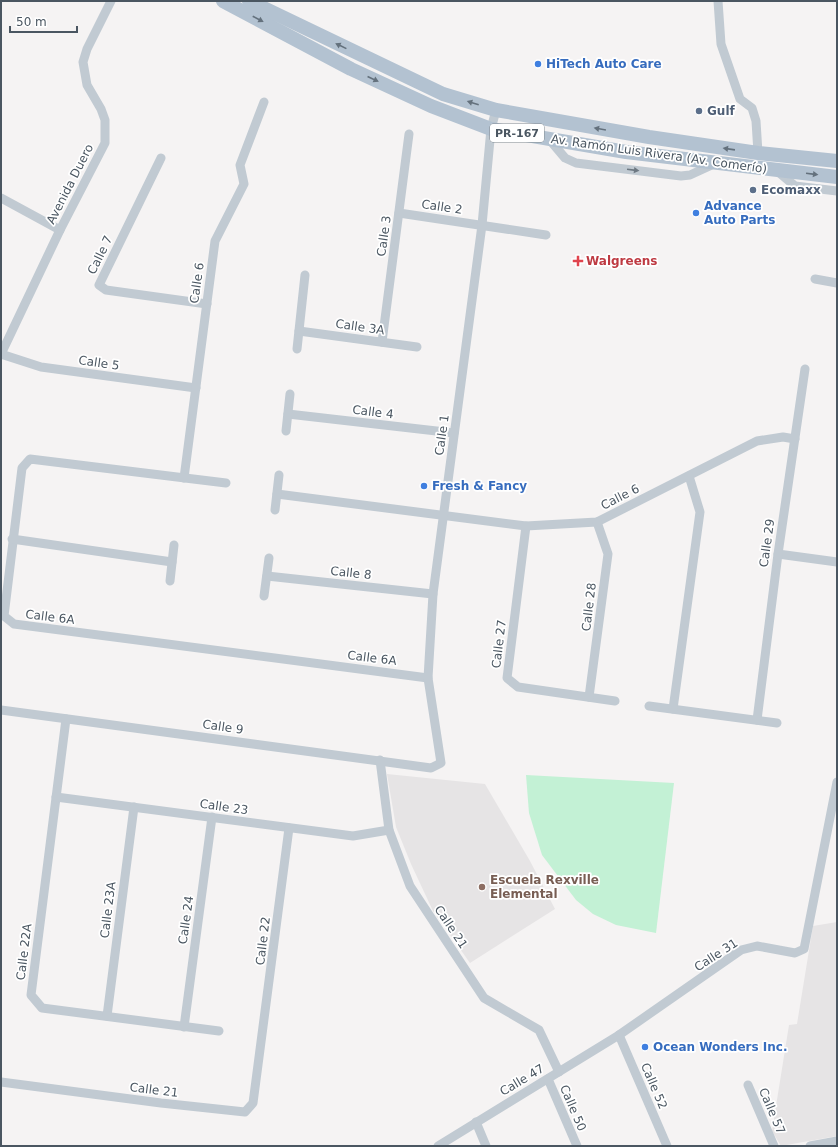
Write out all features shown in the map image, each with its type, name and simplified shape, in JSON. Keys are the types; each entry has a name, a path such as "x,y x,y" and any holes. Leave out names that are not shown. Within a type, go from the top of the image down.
{"main road":[{"name":"Av. Ramón Luis Rivera (Av. Comerío)","path":"223,1 351,69 431,106 492,129 626,152 837,177"},
{"name":"Av. Ramón Luis Rivera (Av. Comerío)","path":"249,1 443,94 496,110 649,137 758,153 837,161"}],"street":[{"name":"Avenida Duero","path":"1,354 60,230 105,143 105,120 101,109 87,85 83,62 87,49 112,1"},
{"path":"718,1 721,44 740,99 752,108 756,122 758,153"},
{"name":"Calle 6","path":"184,478 215,240 244,184 240,165 264,102"},
{"name":"Calle 1","path":"441,763 428,678 433,594 482,225 492,129 496,110"},
{"name":"Calle 3","path":"382,342 409,134"},
{"path":"549,139 565,158 576,163 681,176 690,175 718,163"},
{"name":"Calle 7","path":"161,158 99,285 106,290 207,304"},
{"path":"776,170 795,186 837,191"},
{"path":"1,198 60,230"},
{"name":"Calle 2","path":"399,213 546,235"},
{"path":"296,349 305,275"},
{"path":"815,279 837,283"},
{"name":"Calle 3A","path":"299,331 418,347"},
{"name":"Calle 5","path":"1,354 41,367 196,388"},
{"name":"Calle 29","path":"757,720 778,554 805,369"},
{"path":"286,431 290,394"},
{"name":"Calle 4","path":"288,414 454,433"},
{"name":"Calle 6","path":"443,514 526,526 597,522 757,441 783,437 795,439"},
{"name":"Calle 6A","path":"226,483 30,459 22,468 12,539 4,616 14,624 428,678"},
{"path":"275,510 279,475"},
{"path":"673,709 700,512 689,476"},
{"path":"277,494 443,514"},
{"name":"Calle 28","path":"589,697 608,554 597,522"},
{"name":"Calle 27","path":"526,526 507,678 518,687 615,701"},
{"path":"12,539 172,562"},
{"path":"170,581 174,545"},
{"path":"778,554 837,562"},
{"path":"264,596 269,558"},
{"name":"Calle 8","path":"267,576 433,594"},
{"path":"649,706 777,723"},
{"name":"Calle 9","path":"1,710 431,768 441,763"},
{"name":"Calle 22A","path":"66,719 31,995 42,1008 219,1031"},
{"name":"Calle 21","path":"380,760 389,830 410,886 484,998 539,1030 559,1072"},
{"name":"Calle 31","path":"620,1035 741,950 757,946 795,953 804,949 834,820 837,782"},
{"name":"Calle 23","path":"56,797 354,836 389,830"},
{"name":"Calle 23A","path":"107,1016 134,807"},
{"name":"Calle 24","path":"184,1027 212,817"},
{"name":"Calle 22","path":"260,1057 289,828"},
{"name":"Calle 47","path":"438,1146 620,1035"},
{"name":"Calle 52","path":"620,1035 667,1146"},
{"name":"Calle 21","path":"1,1082 161,1103 245,1112 254,1103 260,1057"},
{"name":"Calle 50","path":"548,1079 577,1146"},
{"name":"Calle 57","path":"748,1085 774,1146"},
{"path":"476,1122 486,1146"},
{"path":"810,1146 837,1141"}],"shaded area":[{"name":"Escuela Rexville Elemental","path":"387,774 485,784 530,861 555,909 470,963 433,911 411,864 396,827"},
{"path":"837,922 837,1136 781,1146 772,1131 789,1025 797,1024 813,926"}],"green space":[{"path":"526,775 674,783 656,933 616,925 593,914 576,900 542,855 529,813"}],"place":[{"name":"HiTech Auto Care","path":"538,64"},
{"name":"Gulf","path":"699,111"},
{"name":"Ecomaxx","path":"753,190"},
{"name":"Advance Auto Parts","path":"696,213"},
{"name":"Walgreens","path":"578,261"},
{"name":"Fresh & Fancy","path":"424,486"},
{"name":"Escuela Rexville Elemental","path":"482,887"},
{"name":"Ocean Wonders Inc.","path":"645,1047"}]}
